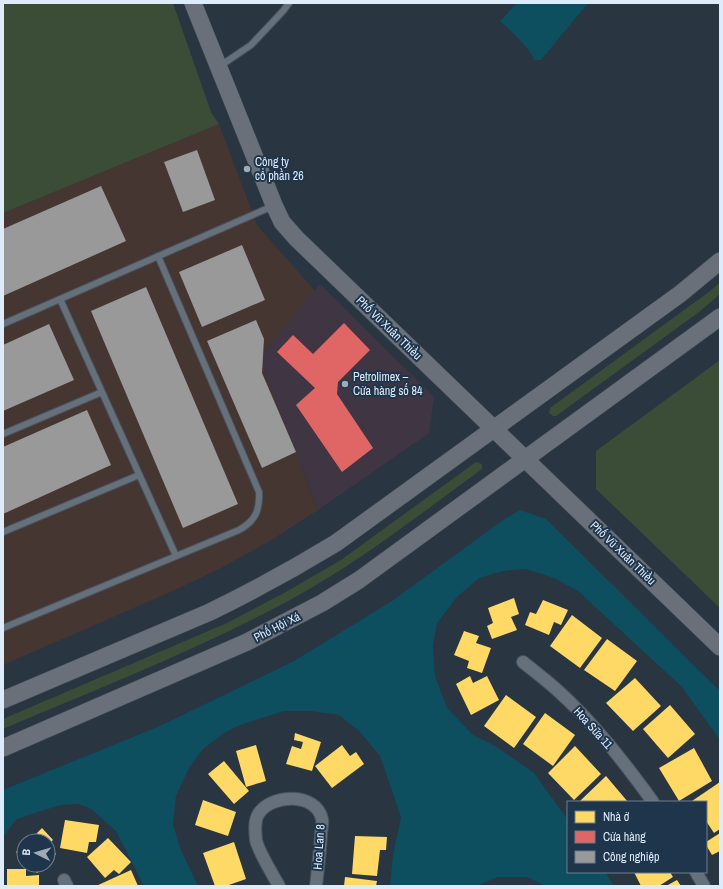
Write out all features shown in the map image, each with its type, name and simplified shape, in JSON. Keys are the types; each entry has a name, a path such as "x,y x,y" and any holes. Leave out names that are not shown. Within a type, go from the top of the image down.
{"main road":[{"name":"Phố Vũ Xuân Thiều","path":"192,3 282,222 296,238 720,647"},
{"path":"3,700 210,612 274,580 336,542 680,294 720,261"},
{"name":"Phố Hội Xá","path":"3,748 210,660 285,624 322,603 359,580 720,317"}],"street":[{"name":"Hoa Sữa 11","path":"523,662 557,690 597,730 652,801"},
{"name":"Hoa Lan 8","path":"279,886 256,841 256,820 259,813 270,803 294,798 302,799 311,804 318,810 322,819 316,886"},
{"path":"697,873 704,886"}],"lane":[{"path":"219,68 251,45 283,12 289,3"},
{"path":"3,324 274,205"},
{"path":"3,628 239,530 247,526 256,515 259,508 259,492 158,256"},
{"path":"60,299 176,556"},
{"path":"3,434 102,392"},
{"path":"3,532 139,475"}],"shaded area":[{"name":"Công ty cổ phần 26","path":"219,124 257,225 315,291 264,352 264,371 318,510 270,541 221,568 173,591 3,665 3,213"},
{"name":"Petrolimex – Cửa hàng số 84","path":"320,284 434,397 429,433 318,510 264,371 264,352"}],"green space":[{"path":"3,3 173,3 211,112 219,124 3,213"},
{"path":"720,283 720,294 699,312 556,416 549,413 550,408"},
{"path":"720,360 720,608 596,489 596,451"},
{"path":"476,462 482,464 482,469 364,554 315,586 255,618 184,652 3,729 3,719 227,623 284,593 341,560"}],"water":[{"path":"517,3 588,3 541,60 534,60 529,50 500,21"},
{"path":"520,510 546,519 720,691 720,740 682,687 578,591 554,578 526,569 503,571 479,578 457,597 437,623 433,645 435,676 447,708 473,735 497,747 534,773 567,819 567,873 606,873 614,886 546,886 527,877 498,877 476,886 390,886 393,855 401,817 380,756 360,732 339,715 311,711 284,711 240,725 224,733 203,749 189,768 176,796 173,824 180,848 198,886 144,886 116,831 91,809 79,804 61,805 16,820 3,837 3,790 160,726 294,661 392,601 503,520"}],"building: Nhà ở":[{"path":"514,598 519,614 511,617 517,630 492,639 487,626 493,623 488,608"},
{"path":"543,600 568,610 561,625 554,622 549,635 525,625 530,612 536,614"},
{"path":"572,615 602,638 580,668 550,646"},
{"path":"464,631 479,636 476,643 491,648 482,673 467,668 469,661 454,655"},
{"path":"607,639 637,661 615,691 584,670"},
{"path":"470,676 473,683 487,676 499,700 471,715 456,684"},
{"path":"635,678 661,706 633,731 606,703"},
{"path":"506,695 536,717 514,748 484,726"},
{"path":"670,705 695,734 668,758 643,729"},
{"path":"545,713 575,735 553,766 523,744"},
{"path":"295,733 321,742 312,771 286,764 292,746 301,749 303,742 294,740"},
{"path":"256,745 266,781 246,787 236,751"},
{"path":"342,745 350,756 356,752 364,764 332,788 315,766"},
{"path":"575,746 601,774 574,800 548,773"},
{"path":"694,748 712,781 679,801 659,768"},
{"path":"224,761 249,791 234,804 208,774"},
{"path":"606,776 627,801 580,801"},
{"path":"720,782 720,829 714,833 707,822 707,801 692,801"},
{"path":"203,800 236,812 228,836 195,825"},
{"path":"65,820 99,825 96,842 89,842 87,853 60,848"},
{"path":"42,828 47,833 37,833"},
{"path":"720,833 720,851 712,855 707,847 707,841"},
{"path":"355,836 387,837 386,850 380,850 377,876 352,874"},
{"path":"108,838 131,862 119,874 114,870 105,878 87,857"},
{"path":"234,842 246,879 226,886 215,886 203,853"},
{"path":"7,869 16,869 16,873 26,873 26,876 39,875 39,886 7,886"},
{"path":"131,870 138,886 96,886"},
{"path":"634,873 671,873 673,877 659,886 641,886"},
{"path":"345,877 377,881 376,886 344,886"},
{"path":"677,880 681,886 666,886"}],"building: Cửa hàng":[{"path":"344,323 370,350 338,382 337,394 373,448 342,472 296,405 315,388 277,352 293,335 313,354"}],"building: Công nghiệp":[{"path":"197,150 215,200 183,212 164,162"},
{"path":"101,186 126,241 3,296 3,229"},
{"path":"242,245 265,300 202,327 179,272"},
{"path":"146,287 238,504 183,528 91,311"},
{"path":"256,320 264,339 262,373 296,452 262,468 207,341"},
{"path":"49,324 74,380 3,411 3,345"},
{"path":"87,410 111,465 3,514 3,447"}],"place":[{"name":"Công ty cổ phần 26","path":"247,169"},
{"name":"Petrolimex – Cửa hàng số 84","path":"345,384"}]}
